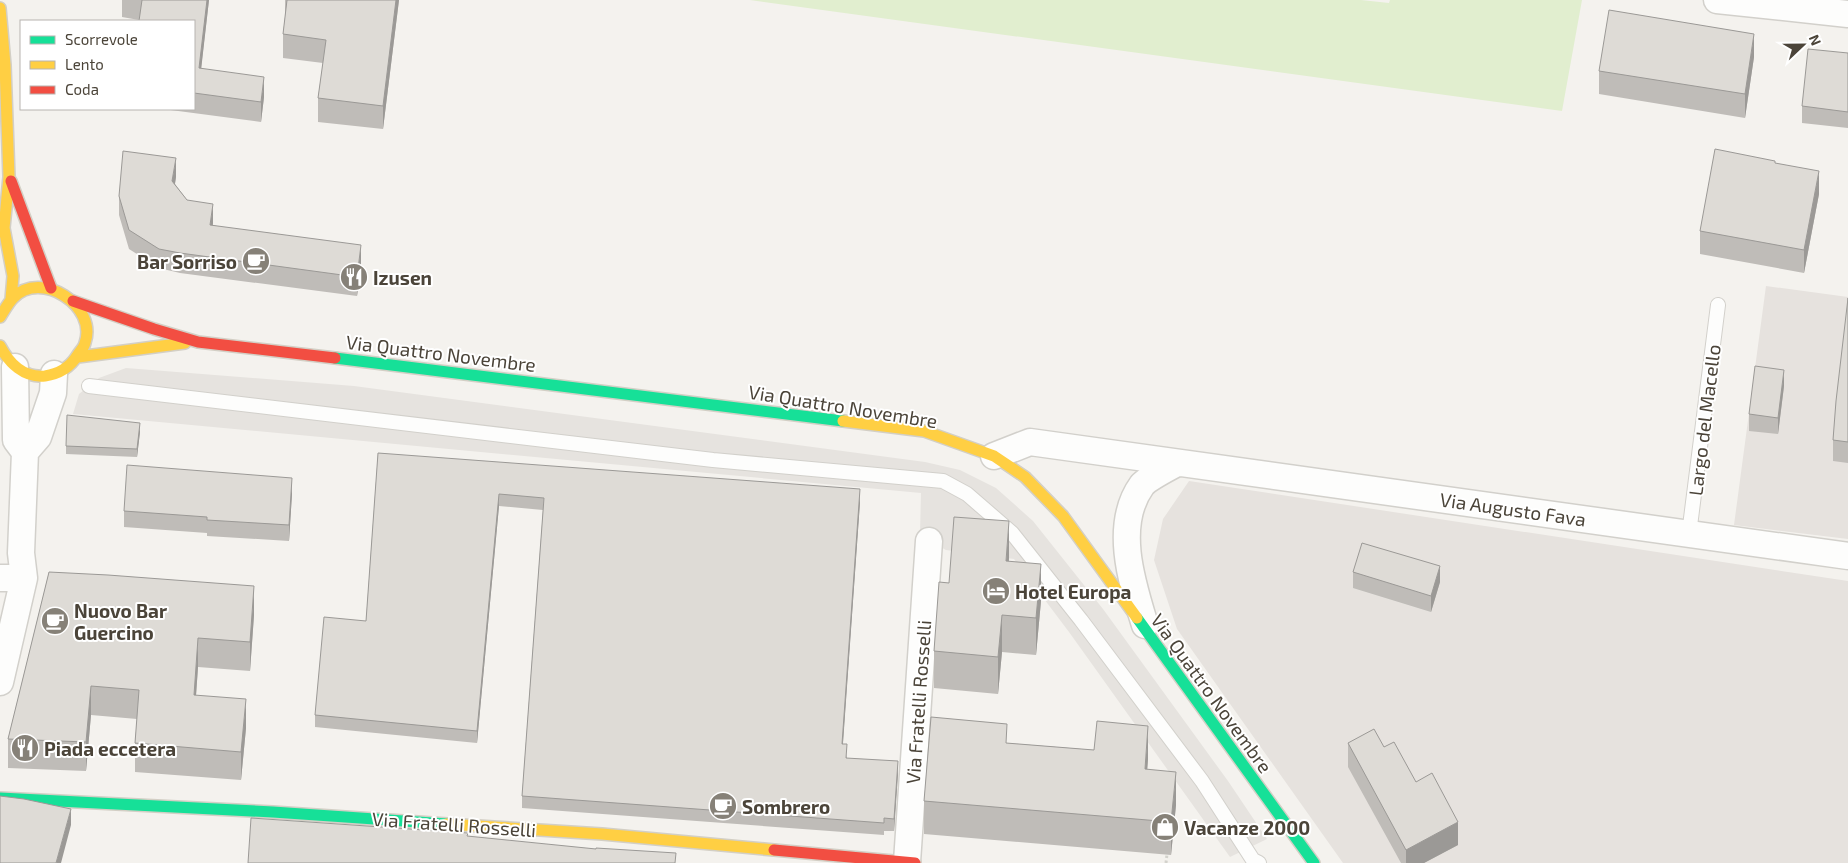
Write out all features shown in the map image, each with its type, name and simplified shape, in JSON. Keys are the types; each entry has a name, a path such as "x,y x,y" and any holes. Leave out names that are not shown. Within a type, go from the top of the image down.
{"main road":[{"path":"0,8 5,65 9,177 4,228 13,276 11,299"},
{"path":"0,317 11,299 21,292 41,287 51,288 9,177"},
{"name":"Via Quattro Novembre","path":"51,288 63,293 81,311 85,322 86,335 84,346 78,357"},
{"name":"Via Quattro Novembre","path":"73,301 198,342 620,392 924,431 994,456 1025,477 1062,516 1314,863"},
{"name":"Via Quattro Novembre","path":"78,357 198,342"},
{"path":"5,357 26,373 40,376 54,374 67,368 78,357"},
{"name":"Via Fratelli Rosselli","path":"0,798 273,812 602,834 915,863"}],"street":[{"path":"1717,0 1848,14"},
{"path":"0,682 12,578 22,553 25,452 16,440 5,357"},
{"path":"25,452 38,437 53,393 54,374"},
{"name":"Via Augusto Fava","path":"994,456 1030,442 1848,556"},
{"path":"1148,633 1134,591 1127,543 1130,508 1143,484 1177,463"},
{"name":"Via Fratelli Rosselli","path":"907,862 929,541"}],"lane":[{"name":"Largo del Macello","path":"1689,534 1718,305"},
{"path":"89,386 713,460 942,481 967,494 1012,533 1081,620 1202,781 1253,860 1259,863"}],"path":[{"path":"1166,854 1166,863"}],"shaded area":[{"path":"1766,286 1848,297 1848,539 1734,525"},
{"path":"126,368 354,386 925,462 960,470 996,488 1033,521 1103,609 1228,781 1267,839 1230,857 1069,632 1014,559 946,550 929,541 920,534 921,493 73,414 79,394 99,378"},
{"path":"1189,481 1848,581 1848,863 1343,863 1177,629 1154,560 1163,519"}],"green space":[{"path":"750,0 1361,0 1389,3 1390,0 1582,0 1562,111"}],"building":[{"path":"142,0 207,0 199,68 264,77 261,102 195,93 195,20 139,20"},
{"path":"287,0 396,0 383,106 318,98 326,40 283,34"},
{"path":"1609,10 1754,34 1745,94 1599,71"},
{"path":"1808,49 1848,53 1848,112 1802,106"},
{"path":"1715,149 1819,171 1804,250 1700,231"},
{"path":"123,151 176,158 172,181 187,200 213,204 210,225 361,245 357,277 159,249 129,230 119,196"},
{"path":"1848,298 1848,442 1833,440"},
{"path":"1755,366 1784,370 1778,418 1749,414"},
{"path":"67,415 140,423 137,449 66,446"},
{"path":"378,453 860,489 842,744 847,744 846,758 898,761 894,819 884,818 884,823 522,796 544,498 499,494 477,731 315,715 324,617 366,621"},
{"path":"127,465 292,478 289,525 207,520 207,517 124,511"},
{"path":"954,517 1009,521 1006,561 1041,564 1036,618 1002,615 998,657 934,651 939,582 949,583"},
{"path":"1362,543 1440,566 1431,596 1353,572"},
{"path":"49,572 254,586 250,642 198,638 194,695 246,699 241,752 135,743 139,690 91,686 86,742 8,739"},
{"path":"931,717 1007,724 1006,743 1094,750 1097,721 1148,726 1145,769 1176,772 1171,822 924,801"},
{"path":"1374,729 1384,747 1394,742 1416,782 1432,773 1458,822 1406,850 1348,743"},
{"path":"0,796 71,809 56,863 0,863"},
{"path":"251,818 468,833 467,836 596,849 676,853 675,863 248,863"}],"traffic: fast":[{"path":"335,358 843,421"},
{"path":"1137,618 1314,863"},
{"path":"0,798 273,812 447,824"}],"traffic: slow":[{"path":"0,8 5,65 9,177 4,228 13,276 11,299"},
{"path":"0,317 13,298 25,290 38,288 52,290 64,296 75,305 83,316 87,329 84,345 74,360 54,374 45,376 30,375 24,372 8,358 0,346"},
{"path":"78,357 185,343"},
{"path":"843,421 924,431 994,456 1025,477 1063,516 1137,618"},
{"path":"447,824 602,834 774,850"}],"traffic: jam":[{"path":"11,181 51,288"},
{"path":"73,301 198,342 335,358"},
{"path":"774,850 915,863"}],"place":[{"name":"Bar Sorriso","path":"256,261"},
{"name":"Izusen","path":"354,277"},
{"name":"Hotel Europa","path":"996,591"},
{"name":"Nuovo Bar Guercino","path":"55,621"},
{"name":"Piada eccetera","path":"25,748"},
{"name":"Sombrero","path":"723,806"},
{"name":"Vacanze 2000","path":"1165,827"}]}
